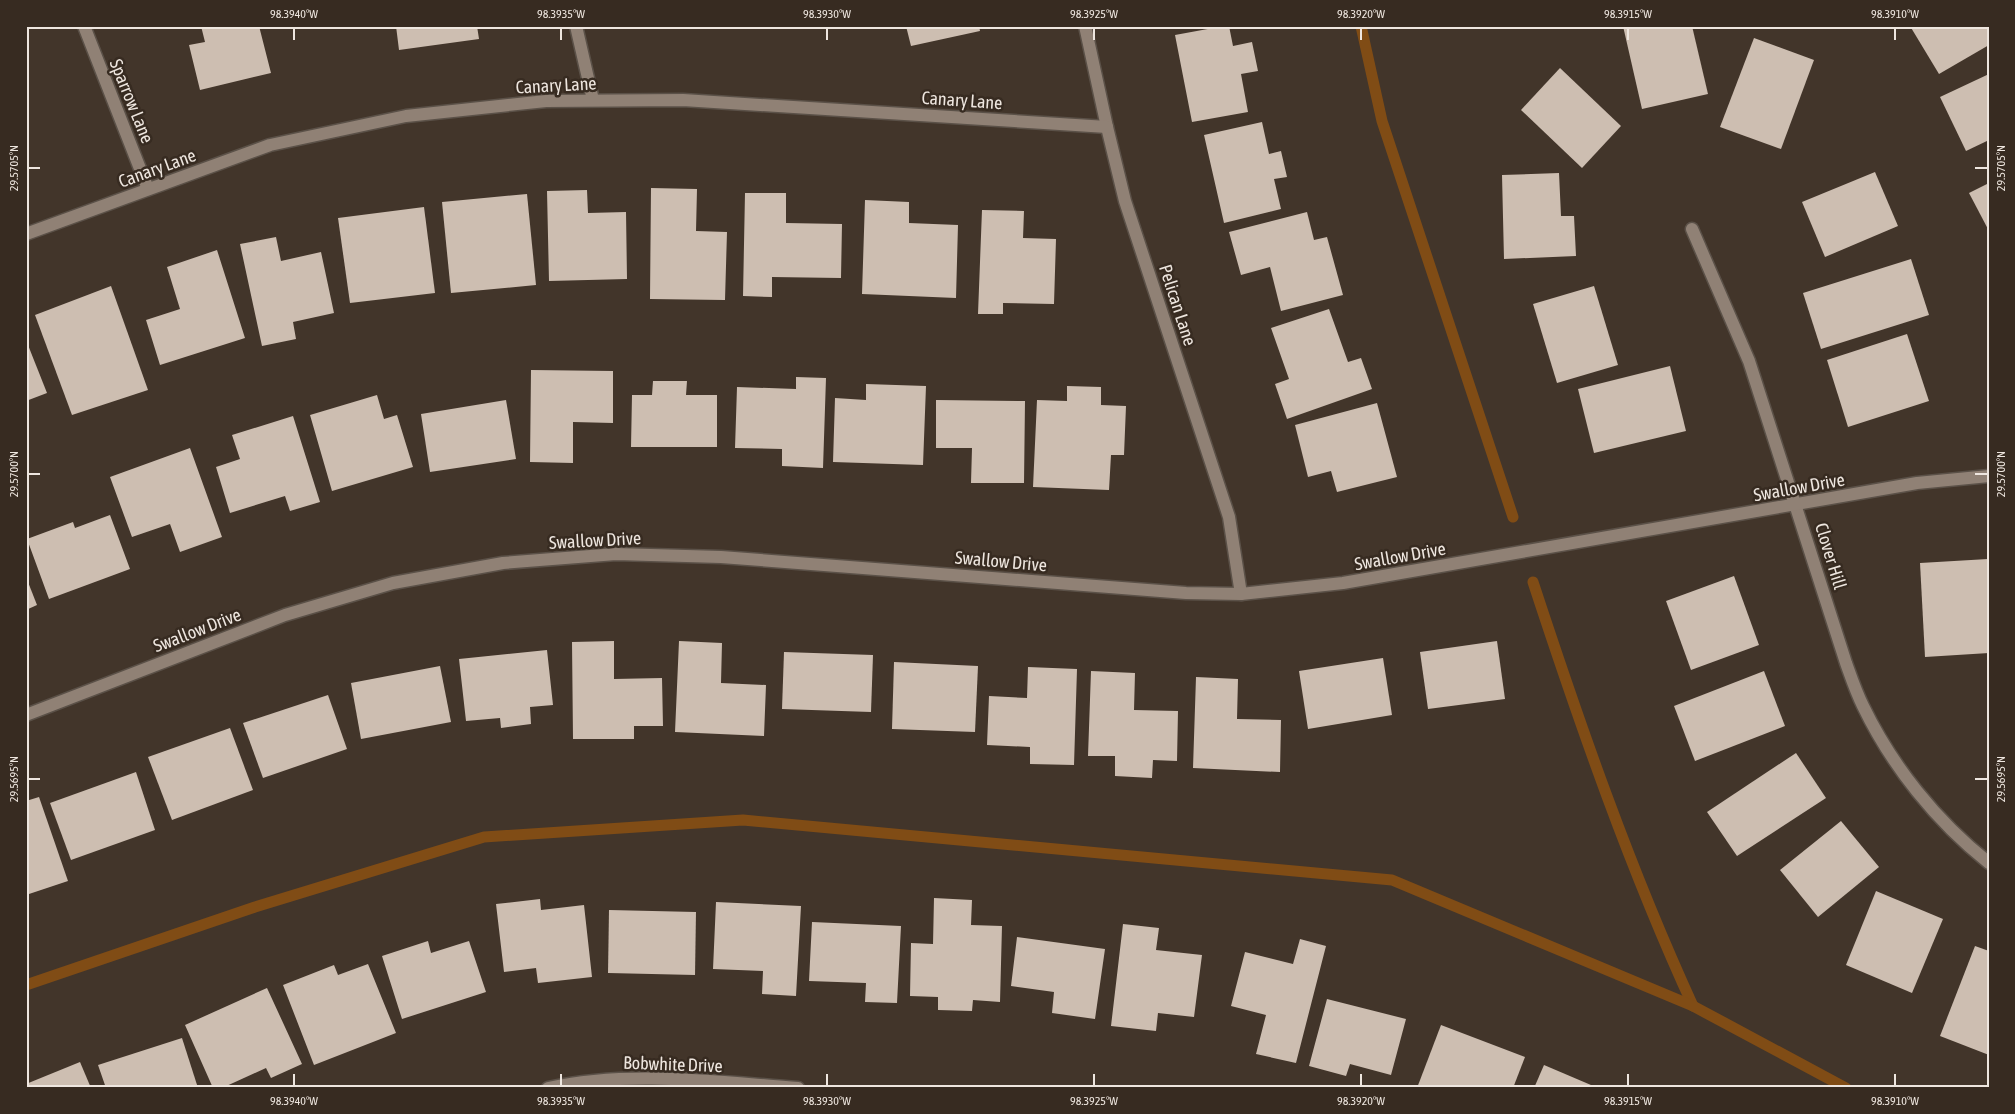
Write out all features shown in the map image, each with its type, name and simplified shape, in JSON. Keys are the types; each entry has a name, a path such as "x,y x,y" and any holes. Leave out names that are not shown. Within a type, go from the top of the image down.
{"street":[{"name":"Sparrow Lane","path":"84,26 148,189"},
{"path":"576,26 593,100"},
{"name":"Pelican Lane","path":"1085,26 1125,201 1229,517 1241,594"},
{"name":"Canary Lane","path":"26,234 270,145 406,116 546,101 683,100 1107,127"},
{"name":"Clover Hill","path":"1692,229 1749,361 1846,663 1862,704 1883,743 1907,780 1967,845 1989,862"},
{"name":"Swallow Drive","path":"26,714 285,615 393,584 504,563 616,554 721,557 1186,593 1241,594 1343,584 1918,483 1989,476"},
{"name":"Bobwhite Drive","path":"548,1088 608,1079 657,1079 798,1088"}],"building":[{"path":"201,26 259,26 271,73 200,90 189,45 205,42"},
{"path":"396,26 477,26 479,39 399,50"},
{"path":"906,26 979,26 980,31 911,46"},
{"path":"1229,26 1233,46 1252,42 1258,71 1241,74 1248,112 1192,122 1175,35"},
{"path":"1623,26 1692,26 1708,94 1642,109"},
{"path":"1910,26 1989,26 1989,45 1939,74"},
{"path":"1754,38 1814,60 1781,149 1720,127"},
{"path":"1560,68 1621,126 1582,168 1521,110"},
{"path":"1989,74 1989,140 1966,151 1940,97"},
{"path":"1262,122 1269,154 1281,151 1287,177 1274,179 1281,209 1224,223 1204,135"},
{"path":"1875,172 1898,226 1825,257 1802,202"},
{"path":"1559,173 1561,216 1574,216 1576,256 1504,259 1502,175"},
{"path":"1989,183 1989,231 1969,193"},
{"path":"651,188 697,189 696,231 727,232 725,300 650,299"},
{"path":"587,190 588,213 626,212 627,279 549,281 547,191"},
{"path":"745,193 786,193 786,223 842,224 841,278 772,277 772,297 743,296"},
{"path":"527,194 536,285 451,293 442,202"},
{"path":"865,200 909,202 909,223 958,225 956,298 862,294"},
{"path":"424,207 435,293 350,303 338,218"},
{"path":"982,210 1024,211 1023,238 1056,239 1054,304 1003,303 1003,314 978,314"},
{"path":"1307,212 1314,240 1327,237 1343,295 1281,311 1270,267 1241,275 1229,232"},
{"path":"276,237 281,261 321,252 334,313 293,322 296,339 262,346 240,244"},
{"path":"217,250 245,338 160,365 146,320 180,309 167,267"},
{"path":"1911,259 1929,315 1821,349 1803,293"},
{"path":"111,286 148,390 72,415 35,315"},
{"path":"1594,286 1618,365 1557,383 1533,304"},
{"path":"1329,309 1348,362 1361,358 1372,389 1287,419 1275,384 1289,379 1271,328"},
{"path":"1907,334 1929,401 1848,427 1827,360"},
{"path":"26,340 47,393 26,401"},
{"path":"1670,366 1686,431 1594,453 1578,389"},
{"path":"531,370 613,371 613,423 573,422 573,463 530,462"},
{"path":"796,377 826,378 823,468 782,466 782,449 735,448 737,387 796,389"},
{"path":"653,381 687,381 686,395 717,395 717,447 631,447 632,395 652,395"},
{"path":"866,384 926,386 923,465 833,462 835,398 866,400"},
{"path":"1067,386 1101,387 1101,405 1126,406 1124,455 1111,455 1109,490 1033,487 1037,400 1067,401"},
{"path":"377,395 384,419 397,415 413,467 332,491 310,415"},
{"path":"506,400 516,459 430,472 421,414"},
{"path":"936,400 1025,401 1024,483 971,483 972,448 936,448"},
{"path":"1377,403 1397,477 1337,492 1331,471 1308,477 1295,425"},
{"path":"293,416 320,502 290,511 285,496 230,513 216,467 240,459 232,435"},
{"path":"190,448 222,537 180,552 170,524 132,537 110,477"},
{"path":"110,515 130,569 49,599 27,539 73,522 75,528"},
{"path":"1988,559 1989,653 1925,657 1920,563"},
{"path":"1734,576 1759,645 1691,670 1666,601"},
{"path":"26,577 37,605 26,610"},
{"path":"614,641 614,679 662,678 663,726 634,726 634,739 573,739 572,642"},
{"path":"679,641 722,643 721,683 766,685 764,736 675,732"},
{"path":"1497,641 1505,699 1428,709 1420,652"},
{"path":"547,650 553,705 530,707 531,724 501,728 500,718 466,721 459,659"},
{"path":"784,652 873,655 871,712 782,709"},
{"path":"1383,658 1392,715 1308,729 1299,671"},
{"path":"894,662 978,666 975,732 892,729"},
{"path":"440,666 451,722 361,739 351,683"},
{"path":"1028,667 1077,669 1074,765 1030,764 1030,747 987,745 989,696 1027,698"},
{"path":"1091,671 1135,673 1134,710 1178,711 1177,761 1153,760 1152,778 1115,776 1115,756 1088,756"},
{"path":"1764,671 1785,726 1695,761 1674,706"},
{"path":"1196,677 1238,679 1237,719 1281,720 1280,772 1193,768"},
{"path":"328,695 347,749 263,778 243,723"},
{"path":"230,728 253,790 172,820 148,757"},
{"path":"1796,753 1826,798 1737,856 1707,812"},
{"path":"136,772 155,830 71,860 50,803"},
{"path":"39,797 68,881 26,895 26,801"},
{"path":"1841,821 1879,867 1818,917 1780,870"},
{"path":"1876,891 1943,919 1912,993 1846,965"},
{"path":"934,898 972,900 971,925 1002,926 1000,1002 973,1000 972,1011 938,1010 938,997 910,996 911,943 933,944"},
{"path":"540,899 541,910 584,905 592,977 538,983 536,968 504,972 496,904"},
{"path":"716,902 801,906 796,996 762,994 763,971 713,969"},
{"path":"609,910 696,912 695,975 608,973"},
{"path":"812,922 901,926 897,1003 865,1002 866,983 809,981"},
{"path":"1123,924 1159,928 1156,950 1202,955 1194,1017 1158,1013 1156,1031 1111,1026"},
{"path":"1017,937 1105,949 1095,1019 1052,1013 1054,992 1011,986"},
{"path":"1300,939 1326,946 1296,1063 1256,1054 1266,1015 1231,1006 1245,952 1293,964"},
{"path":"428,941 431,953 469,941 486,992 402,1019 382,956"},
{"path":"1975,946 1989,951 1989,1055 1940,1036"},
{"path":"368,964 396,1033 314,1065 283,985 334,965 338,975"},
{"path":"267,988 302,1064 271,1078 266,1068 222,1088 213,1088 185,1025"},
{"path":"1327,999 1406,1019 1391,1075 1350,1064 1346,1076 1309,1066"},
{"path":"1441,1025 1525,1057 1513,1088 1417,1088"},
{"path":"182,1038 198,1088 106,1088 98,1065"},
{"path":"80,1062 91,1088 26,1088 26,1084"},
{"path":"1544,1065 1598,1088 1534,1088"}],"waterway":[{"path":"1361,26 1382,121 1513,517"},
{"path":"1533,582 1607,796 1648,902 1693,1006"},
{"path":"26,985 255,907 484,837 743,820 1392,880 1693,1006 1846,1088"}]}
